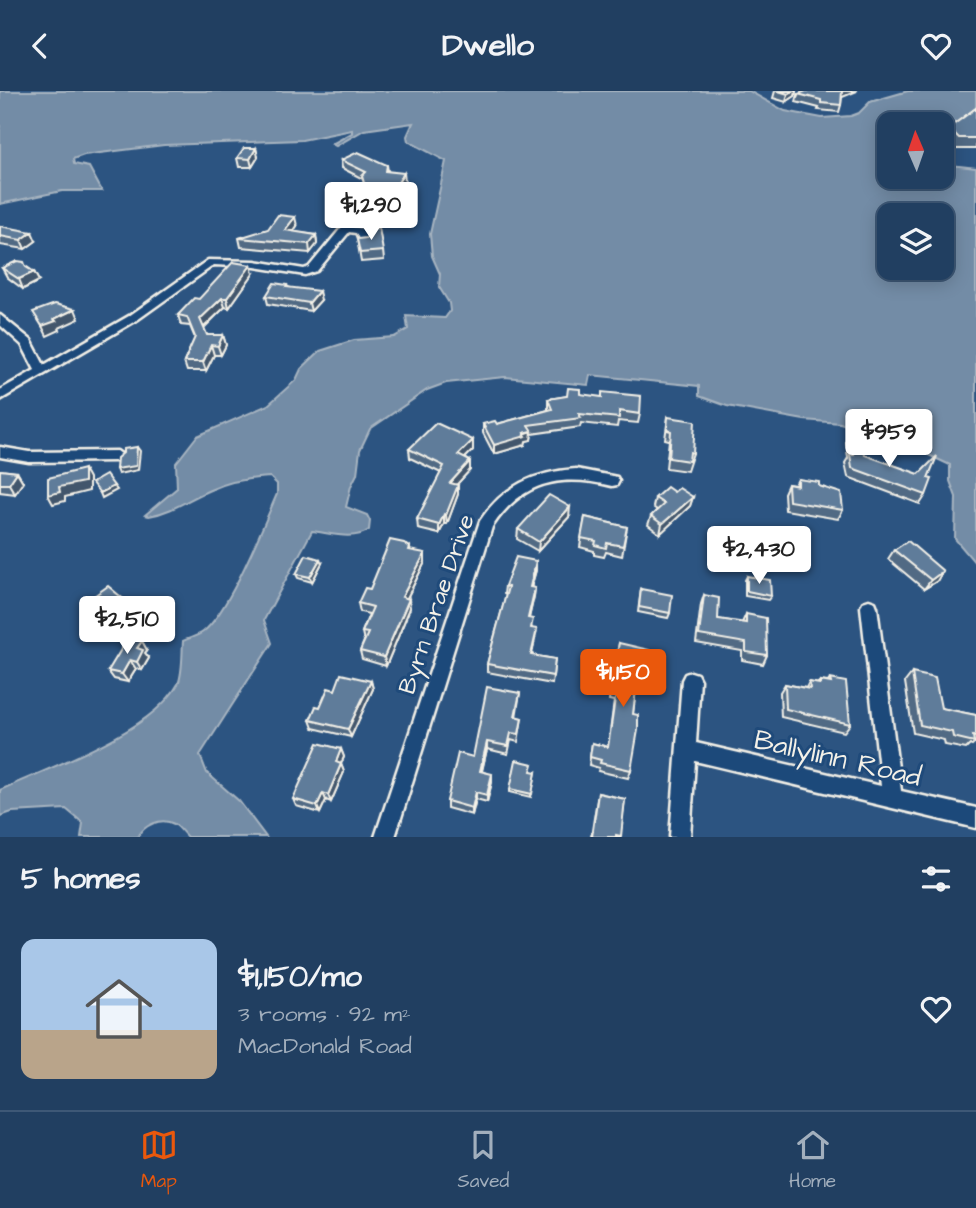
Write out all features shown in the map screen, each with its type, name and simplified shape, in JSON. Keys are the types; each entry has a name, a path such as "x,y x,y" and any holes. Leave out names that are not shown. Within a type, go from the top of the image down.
{"street":[{"path":"0,396 163,299 212,262 255,264 305,272 313,269 346,229 360,231 365,241"},
{"path":"0,319 27,343 42,372"},
{"path":"0,452 29,457 117,456"},
{"name":"Byrn Brae Drive","path":"385,837 491,513 513,492 540,479 573,474 612,481"},
{"path":"869,607 892,799"},
{"path":"680,837 691,680"},
{"name":"Ballylinn Road","path":"687,750 976,818"}],"water":[{"path":"0,91 749,91 785,111 822,118 851,116 859,113 870,102 908,91 976,91 976,125 954,126 954,112 877,112 877,189 954,189 954,165 976,168 976,564 955,539 956,497 950,481 950,465 903,443 840,423 804,420 727,406 699,396 699,386 590,375 588,385 505,377 446,383 427,390 370,429 360,450 357,474 346,507 367,515 370,521 369,530 349,536 312,531 264,620 272,643 200,755 207,773 239,801 266,837 187,837 174,824 164,821 149,826 138,837 81,837 83,823 66,809 12,812 0,816 0,790 98,747 146,718 165,702 180,680 183,641 201,633 213,622 234,588 277,494 277,484 270,477 225,484 165,512 145,515 177,488 176,463 197,436 268,405 296,380 301,369 320,351 354,340 394,337 408,329 406,316 445,318 450,311 449,303 439,287 440,274 432,256 430,234 446,161 408,141 407,136 413,123 364,130 336,146 332,144 352,133 352,130 302,140 164,145 84,155 73,159 74,164 89,167 102,191 62,191 0,204"}],"building":[{"path":"806,91 842,91 841,105 821,103 821,100 798,94"},
{"path":"976,108 976,138 959,138 954,133 954,124"},
{"path":"244,148 256,148 250,159 237,158"},
{"path":"358,152 387,165 386,171 404,173 395,187 366,190 362,176 366,172 341,160"},
{"path":"278,215 295,217 285,230 316,235 309,244 239,238 268,229"},
{"path":"0,226 32,232 21,240 0,236"},
{"path":"379,228 383,251 360,253 357,239 366,238 371,233 370,229"},
{"path":"17,261 24,262 26,267 34,272 19,279 2,268"},
{"path":"233,262 251,265 227,298 222,298 200,319 207,335 223,335 218,346 211,345 203,362 184,362 195,337 187,317 178,315 194,298 199,299"},
{"path":"274,283 319,291 309,303 266,296"},
{"path":"55,304 75,309 42,326 33,312"},
{"path":"568,388 580,389 580,394 602,397 602,392 641,396 640,414 619,411 619,418 579,414 581,418 528,425 532,431 524,433 526,436 494,445 483,424 495,421 497,424 552,409 548,399 567,396"},
{"path":"668,417 695,421 693,453 690,452 689,461 669,458 671,431 667,430"},
{"path":"436,423 473,440 458,455 470,461 450,483 458,485 439,525 417,519 444,466 409,449"},
{"path":"850,433 861,434 865,455 919,474 937,456 928,478 932,479 926,495 852,468 850,454 854,454"},
{"path":"137,447 136,466 116,469 117,458 123,453 123,449"},
{"path":"84,469 84,482 59,487 60,492 48,495 48,478"},
{"path":"0,470 17,472 9,484 0,484"},
{"path":"106,475 114,486 100,493 92,483"},
{"path":"798,479 819,482 819,486 841,493 843,510 789,501 788,484 798,486"},
{"path":"667,487 674,492 679,488 693,497 662,524 651,516 664,504 655,498"},
{"path":"549,495 570,507 539,542 518,529"},
{"path":"585,517 627,527 623,546 607,543 606,548 595,545 596,541 581,538"},
{"path":"390,540 404,543 410,547 409,550 425,553 402,597 409,599 384,657 360,651 368,633 362,632 373,607 358,603 365,588 370,589"},
{"path":"908,541 943,571 931,580 894,550"},
{"path":"306,555 320,559 310,577 296,574"},
{"path":"516,557 536,561 530,587 535,588 528,618 533,619 531,628 537,629 531,655 555,659 553,676 487,664 508,587 505,586"},
{"path":"747,576 770,580 771,596 747,591"},
{"path":"108,586 133,607 114,620 87,601"},
{"path":"641,589 672,595 670,613 639,607"},
{"path":"704,595 719,598 718,619 746,623 746,614 766,618 767,655 746,652 746,643 699,635"},
{"path":"128,638 142,641 137,648 143,650 137,662 130,660 122,674 108,671"},
{"path":"619,643 649,650 647,666 639,664 633,714 638,715 638,730 631,770 600,763 601,760 590,757 592,743 608,747 616,692 611,691 613,675 606,674 607,663 615,665"},
{"path":"912,673 935,678 941,708 976,715 974,742 953,737 952,732 920,725"},
{"path":"341,674 371,681 348,729 310,720 316,706 320,707 328,688 335,690"},
{"path":"830,679 846,682 850,724 786,709 785,684 810,689 809,682 831,683"},
{"path":"487,687 520,693 515,716 522,718 519,734 511,733 508,746 487,742 480,771 492,774 487,795 476,792 472,808 447,801 458,753 473,757"},
{"path":"318,743 341,749 336,762 341,764 328,795 323,793 317,806 293,799"},
{"path":"516,760 533,764 531,771 536,772 532,794 510,789"},
{"path":"598,793 625,799 621,836 592,837"}]}
